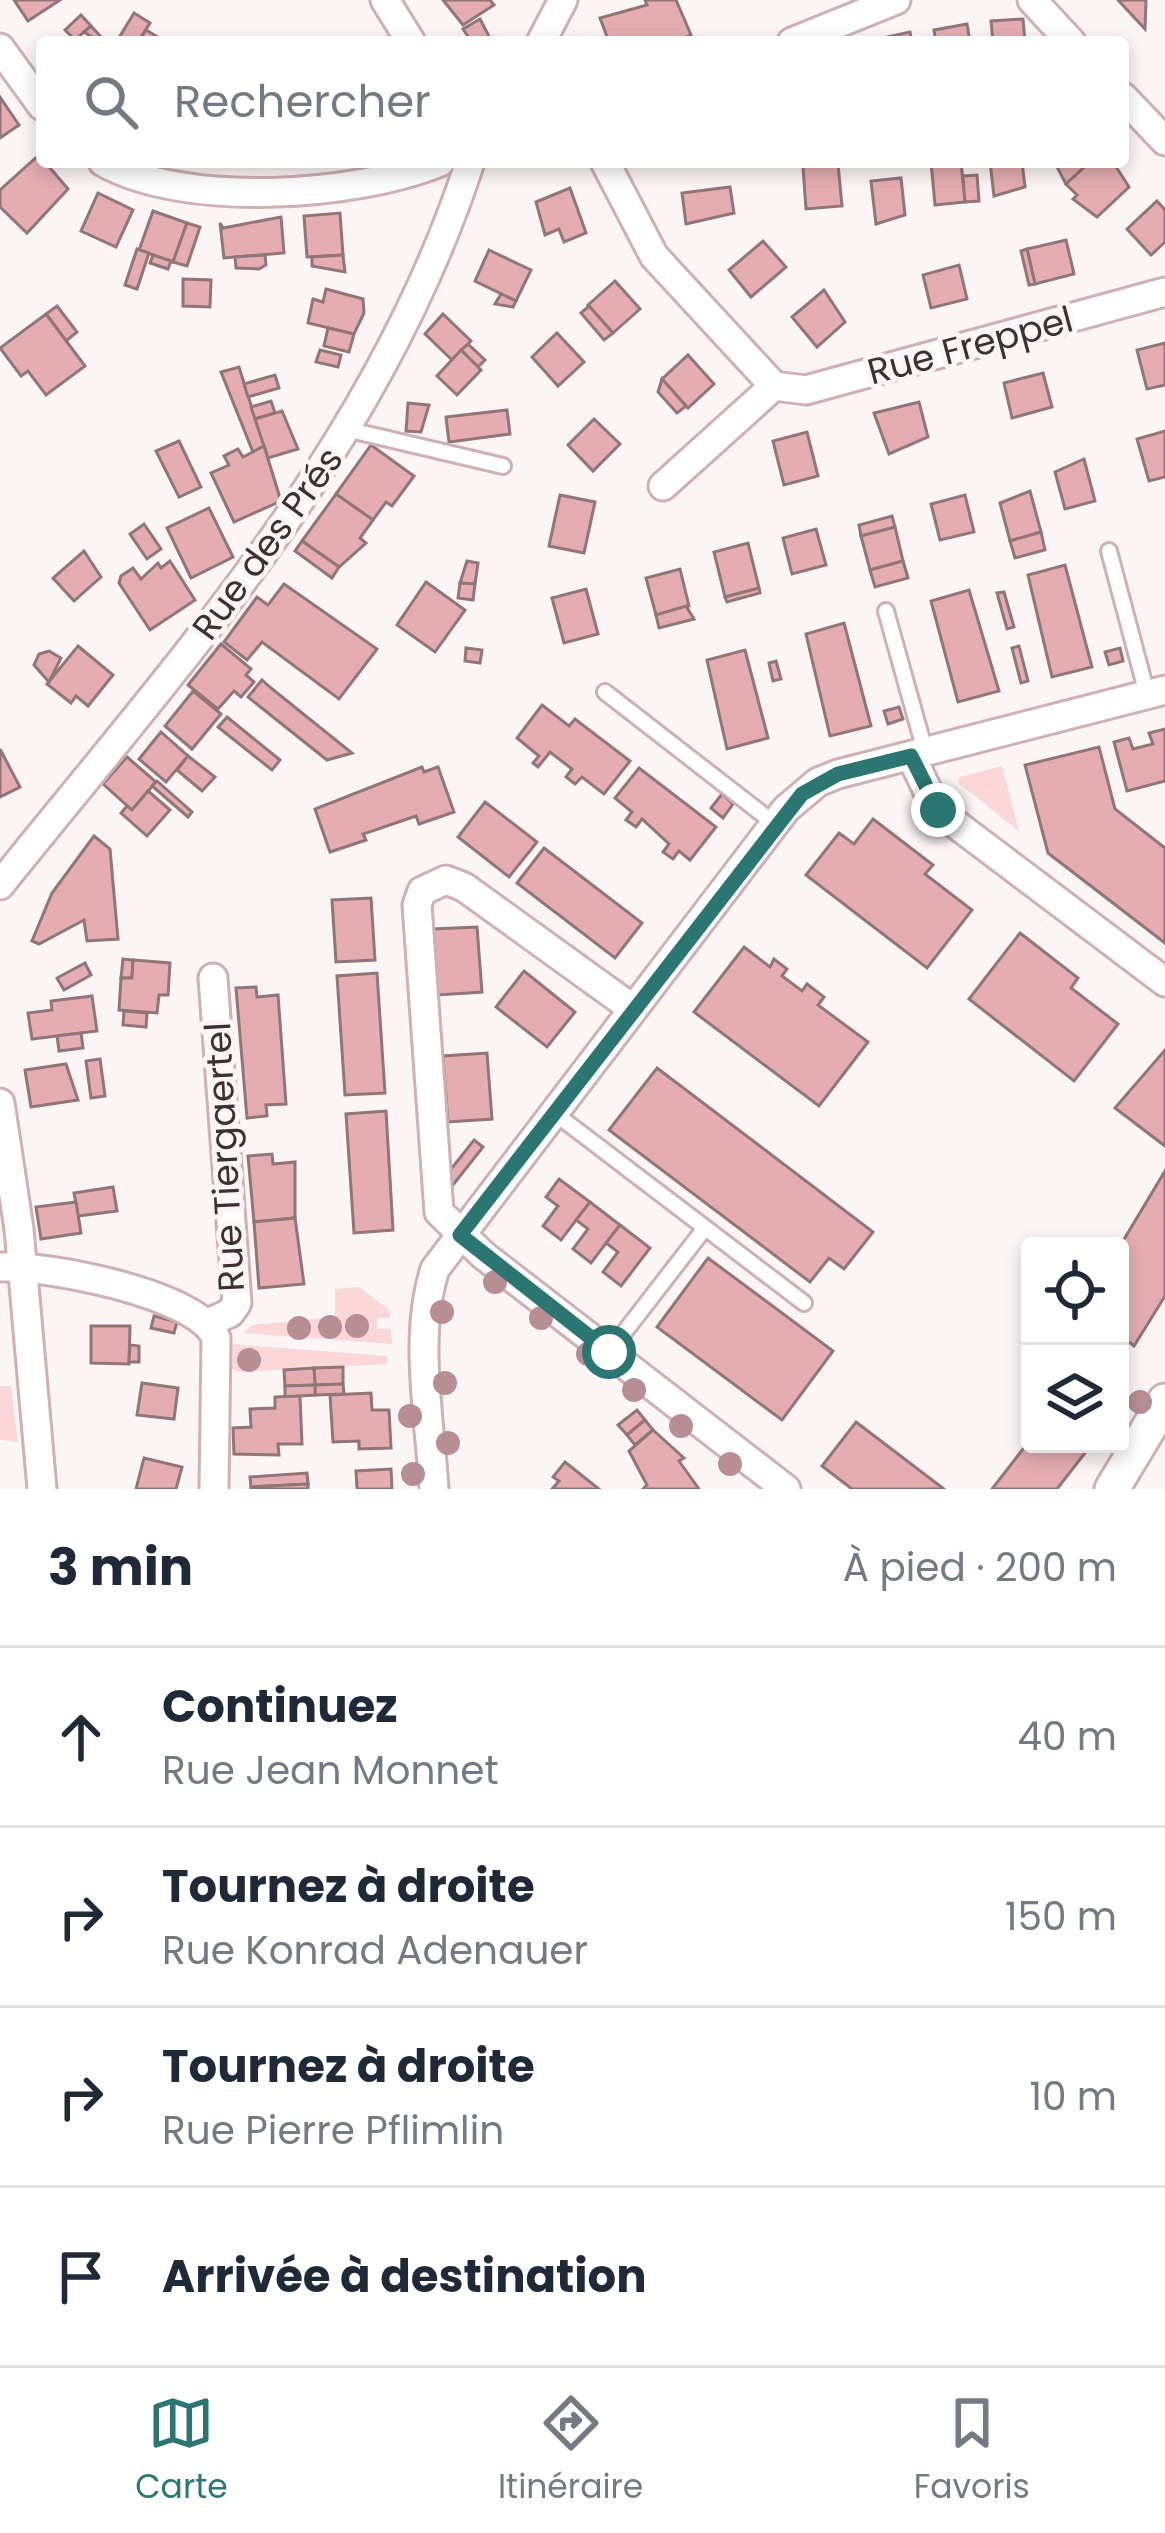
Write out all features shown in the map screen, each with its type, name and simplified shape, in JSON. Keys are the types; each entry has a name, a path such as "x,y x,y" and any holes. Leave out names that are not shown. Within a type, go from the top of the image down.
{"street":[{"path":"385,0 407,36"},
{"path":"544,36 563,0"},
{"path":"807,36 896,0"},
{"path":"1032,0 1065,36"},
{"path":"4,61 36,99"},
{"path":"1129,103 1165,141"},
{"path":"114,168 131,178 221,195 402,178 426,168"},
{"name":"Rue des Prés","path":"0,885 272,547 350,430 451,222 468,168"},
{"path":"607,168 654,256 773,386 663,486"},
{"name":"Rue Freppel","path":"773,386 806,390 1165,292"},
{"path":"434,1489 428,1293 435,1269 775,824 818,782 1156,692"},
{"path":"918,754 938,810 1165,982"},
{"path":"633,1009 464,887 446,880 422,891 417,905 439,1212 460,1235 786,1489"},
{"name":"Rue Tiergaertel","path":"210,1322 230,1313 237,1303 213,978"},
{"path":"0,1103 10,1266 42,1489"},
{"name":"Rue Tiergaertel","path":"10,1266 36,1265 183,1306 210,1322 216,1338 214,1489"},
{"path":"1112,1489 1165,1402"}],"lane":[{"path":"350,430 502,466"},
{"path":"1109,551 1156,692"},
{"path":"886,611 918,754"},
{"path":"605,692 775,824"},
{"path":"553,1112 804,1303"},
{"path":"609,1352 705,1228"}],"shaded area":[{"path":"1002,766 1019,831 958,783 959,777"},
{"path":"359,1287 390,1311 390,1318 377,1318 377,1329 391,1329 392,1344 243,1333 252,1325 335,1317 335,1289"},
{"path":"230,1344 387,1356 387,1364 240,1372 230,1368"},
{"path":"0,1386 11,1386 18,1442 0,1440"}],"building":[{"path":"14,0 60,0 28,21"},
{"path":"443,0 490,0 494,5 463,25"},
{"path":"645,0 676,0 691,35 607,36 600,18 647,5"},
{"path":"1118,0 1146,0 1145,29"},
{"path":"134,13 150,23 142,36 120,36"},
{"path":"81,15 91,26 80,36 65,30"},
{"path":"480,19 489,36 468,36 463,29"},
{"path":"1023,19 1024,36 992,36 991,21"},
{"path":"967,24 969,36 935,36 934,30"},
{"path":"0,97 19,125 0,138"},
{"path":"36,158 36,168 50,168 68,189 27,233 0,207 0,190"},
{"path":"803,168 838,168 842,206 806,209"},
{"path":"932,168 962,168 965,202 935,205"},
{"path":"991,168 1023,168 1025,187 994,196"},
{"path":"1058,168 1083,168 1066,184"},
{"path":"1083,168 1117,168 1129,187 1097,217 1073,199 1077,195 1066,184"},
{"path":"977,175 979,201 965,202 963,176"},
{"path":"901,178 905,215 876,224 871,181"},
{"path":"730,187 734,213 686,224 682,193"},
{"path":"570,188 586,233 564,242 559,229 545,235 536,202"},
{"path":"98,193 133,210 116,247 81,231"},
{"path":"1157,201 1165,210 1165,242 1151,255 1127,229"},
{"path":"153,211 187,223 173,262 139,250"},
{"path":"340,213 343,255 307,257 304,216"},
{"path":"281,217 284,253 224,258 220,223 223,228"},
{"path":"187,223 200,227 187,266 173,262"},
{"path":"1066,240 1074,274 1035,284 1027,249"},
{"path":"763,241 786,267 751,297 729,270"},
{"path":"137,249 149,253 137,289 125,285"},
{"path":"1027,249 1035,284 1029,285 1021,251"},
{"path":"489,250 531,270 516,301 475,281"},
{"path":"153,255 171,261 168,269 150,263"},
{"path":"265,255 266,265 259,269 236,268 235,257"},
{"path":"343,255 345,272 312,266 312,257"},
{"path":"959,265 967,299 931,308 923,275"},
{"path":"183,279 211,280 210,307 183,306"},
{"path":"615,281 640,309 613,333 588,305"},
{"path":"326,289 363,299 364,313 354,334 308,323 313,299 323,302"},
{"path":"824,290 845,322 817,347 792,317"},
{"path":"501,294 516,301 513,307 495,304"},
{"path":"57,306 77,332 66,341 46,314"},
{"path":"589,306 613,333 604,340 581,313"},
{"path":"46,314 85,366 46,395 28,371 21,376 0,348"},
{"path":"443,314 471,341 452,360 425,334"},
{"path":"328,328 354,334 349,352 324,346"},
{"path":"557,333 584,362 558,386 532,357"},
{"path":"1165,343 1165,385 1147,389 1137,350"},
{"path":"468,344 485,360 478,367 461,350"},
{"path":"320,350 341,355 338,367 316,362"},
{"path":"461,350 481,370 457,395 437,376"},
{"path":"688,355 714,384 688,408 662,379"},
{"path":"239,367 264,446 253,452 221,372"},
{"path":"1043,373 1052,407 1012,418 1004,383"},
{"path":"275,375 279,388 248,397 244,384"},
{"path":"662,379 686,406 677,413 658,392"},
{"path":"271,401 275,413 255,419 251,407"},
{"path":"919,402 928,437 889,454 874,413"},
{"path":"408,403 429,405 421,432 406,431"},
{"path":"507,410 510,434 449,442 446,417"},
{"path":"282,411 298,449 268,458 255,419"},
{"path":"594,419 620,444 593,471 568,445"},
{"path":"1165,431 1165,477 1149,481 1137,439"},
{"path":"807,432 818,476 784,485 773,441"},
{"path":"179,441 201,487 179,497 156,451"},
{"path":"371,445 414,476 392,506 386,502 373,520 336,494"},
{"path":"264,446 281,501 234,522 211,473 229,465 224,456 238,449 243,457"},
{"path":"1084,459 1095,501 1065,509 1055,472"},
{"path":"1030,491 1041,532 1010,541 1000,503"},
{"path":"336,494 373,520 360,538 366,543 339,567 302,541"},
{"path":"560,495 595,502 584,553 549,546"},
{"path":"965,495 974,532 940,540 931,504"},
{"path":"209,508 233,557 191,578 167,528"},
{"path":"892,516 895,527 861,536 859,525"},
{"path":"144,524 161,549 147,559 130,534"},
{"path":"895,527 903,561 870,570 861,536"},
{"path":"816,529 826,565 792,574 783,538"},
{"path":"1041,532 1045,550 1015,558 1010,541"},
{"path":"302,541 339,567 332,578 295,551"},
{"path":"748,543 759,588 725,597 714,552"},
{"path":"84,551 101,577 74,601 53,578"},
{"path":"170,561 195,600 150,630 119,583 121,576 133,568 141,579 158,563 161,568"},
{"path":"467,561 478,563 475,584 460,583"},
{"path":"903,561 908,578 875,587 870,570"},
{"path":"1065,565 1092,667 1052,677 1028,575"},
{"path":"680,569 689,606 656,615 646,578"},
{"path":"426,582 465,610 435,652 397,625"},
{"path":"460,583 475,584 473,600 458,598"},
{"path":"284,584 377,649 339,699 262,642 247,660 224,642 257,597 268,605"},
{"path":"759,588 760,593 727,602 725,597"},
{"path":"586,589 598,634 564,643 552,598"},
{"path":"969,590 999,691 958,702 931,601"},
{"path":"1004,592 1014,627 1007,629 997,593"},
{"path":"686,606 694,619 659,628 656,615"},
{"path":"844,623 871,726 830,736 806,634"},
{"path":"221,644 251,669 246,675 254,682 241,697 234,691 218,709 188,685"},
{"path":"78,646 113,675 88,706 76,696 71,703 47,684"},
{"path":"1019,646 1028,681 1021,683 1012,648"},
{"path":"466,648 482,650 480,663 465,661"},
{"path":"1120,648 1123,661 1109,665 1105,652"},
{"path":"745,650 768,738 727,749 707,660"},
{"path":"49,651 61,658 49,682 34,665 39,654"},
{"path":"776,661 781,679 773,681 769,663"},
{"path":"262,680 352,753 327,760 248,697"},
{"path":"193,691 221,714 192,749 165,726"},
{"path":"542,705 569,726 575,719 630,761 604,794 582,777 575,784 566,777 572,769 550,752 538,767 533,763 539,756 517,738"},
{"path":"899,707 903,719 888,724 884,711"},
{"path":"227,717 280,760 272,770 218,727"},
{"path":"1165,729 1165,781 1127,791 1114,742 1129,738 1133,749 1153,744 1149,733"},
{"path":"161,732 188,756 166,782 139,759"},
{"path":"1099,747 1115,809 1165,848 1165,943 1048,853 1025,765"},
{"path":"0,749 20,787 0,797"},
{"path":"188,756 215,777 202,791 177,770"},
{"path":"127,757 156,782 132,810 103,784"},
{"path":"422,767 424,772 438,767 454,812 419,824 416,816 363,834 366,840 330,852 315,809"},
{"path":"639,768 716,827 690,860 679,851 673,859 663,852 669,844 642,819 636,827 626,820 632,812 615,798"},
{"path":"157,781 192,812 188,817 152,786"},
{"path":"148,791 170,810 147,836 121,813 127,806 132,810"},
{"path":"722,794 733,804 723,818 711,808"},
{"path":"485,802 537,842 509,877 458,837"},
{"path":"873,819 933,865 925,874 972,910 927,968 806,875 839,833 854,844"},
{"path":"94,836 110,849 118,939 87,941 84,920 39,944 32,941 52,893"},
{"path":"544,848 642,923 615,958 517,883"},
{"path":"371,898 375,960 336,962 332,900"},
{"path":"477,927 482,992 438,995 433,929"},
{"path":"1020,933 1078,978 1071,988 1118,1024 1074,1081 969,999"},
{"path":"744,947 770,967 774,959 787,969 782,976 802,991 807,984 824,997 818,1005 868,1042 819,1106 694,1012"},
{"path":"123,959 133,960 132,978 121,978"},
{"path":"133,960 170,963 168,995 159,995 157,1013 119,1010 121,978 132,978"},
{"path":"85,963 91,975 64,990 57,978"},
{"path":"524,971 575,1012 547,1047 496,1007"},
{"path":"377,973 385,1093 345,1095 337,976"},
{"path":"256,987 257,997 278,995 286,1104 266,1105 267,1116 247,1118 236,988"},
{"path":"92,996 97,1031 32,1039 28,1013 52,1010 51,1001"},
{"path":"124,1011 147,1013 146,1027 123,1025"},
{"path":"81,1033 83,1048 59,1051 57,1036"},
{"path":"1165,1050 1165,1146 1115,1108"},
{"path":"487,1053 492,1119 448,1122 443,1056"},
{"path":"100,1059 105,1096 91,1098 86,1061"},
{"path":"66,1064 78,1100 31,1107 25,1070"},
{"path":"657,1068 873,1232 844,1269 829,1258 810,1282 609,1130"},
{"path":"386,1111 393,1230 354,1233 346,1114"},
{"path":"474,1140 483,1147 453,1185 444,1178"},
{"path":"272,1154 273,1164 295,1162 295,1218 254,1222 248,1156"},
{"path":"1165,1171 1165,1296 1134,1346 1129,1342 1125,1237"},
{"path":"559,1179 590,1202 561,1240 543,1226 558,1206 546,1197"},
{"path":"113,1187 117,1211 78,1216 74,1193"},
{"path":"76,1202 81,1233 41,1239 36,1207"},
{"path":"590,1202 620,1225 591,1263 573,1249 588,1229 576,1220"},
{"path":"295,1218 304,1284 259,1288 254,1222"},
{"path":"620,1225 650,1248 621,1286 603,1272 618,1252 606,1243"},
{"path":"708,1258 833,1351 782,1420 657,1327"},
{"path":"154,1316 177,1322 174,1333 151,1328"},
{"path":"91,1326 130,1326 129,1364 91,1363"},
{"path":"130,1345 139,1346 139,1362 129,1362"},
{"path":"343,1367 343,1384 315,1385 314,1368"},
{"path":"314,1368 315,1385 285,1386 284,1370"},
{"path":"142,1383 178,1388 174,1419 137,1415"},
{"path":"343,1384 344,1394 315,1395 315,1385"},
{"path":"315,1385 315,1395 285,1397 285,1386"},
{"path":"371,1393 372,1410 389,1410 391,1448 359,1449 359,1441 333,1442 330,1395"},
{"path":"300,1396 302,1444 278,1444 279,1455 234,1454 233,1428 251,1427 250,1409 275,1408 275,1397"},
{"path":"637,1410 645,1420 627,1435 618,1425"},
{"path":"645,1420 653,1430 635,1445 627,1435"},
{"path":"856,1422 944,1489 852,1489 822,1466"},
{"path":"653,1430 684,1458 679,1461 699,1489 643,1489 647,1485 629,1451"},
{"path":"1021,1452 1085,1453 1057,1489 992,1489"},
{"path":"144,1458 182,1467 176,1489 136,1489"},
{"path":"565,1462 599,1489 552,1489 559,1481 553,1477"},
{"path":"391,1469 392,1489 357,1489 356,1471"},
{"path":"307,1473 308,1484 251,1487 250,1477"},
{"path":"308,1484 308,1489 251,1489 251,1487"}],"route":[{"path":"609,1352 460,1235 802,794 838,774 911,756 938,810"}]}
